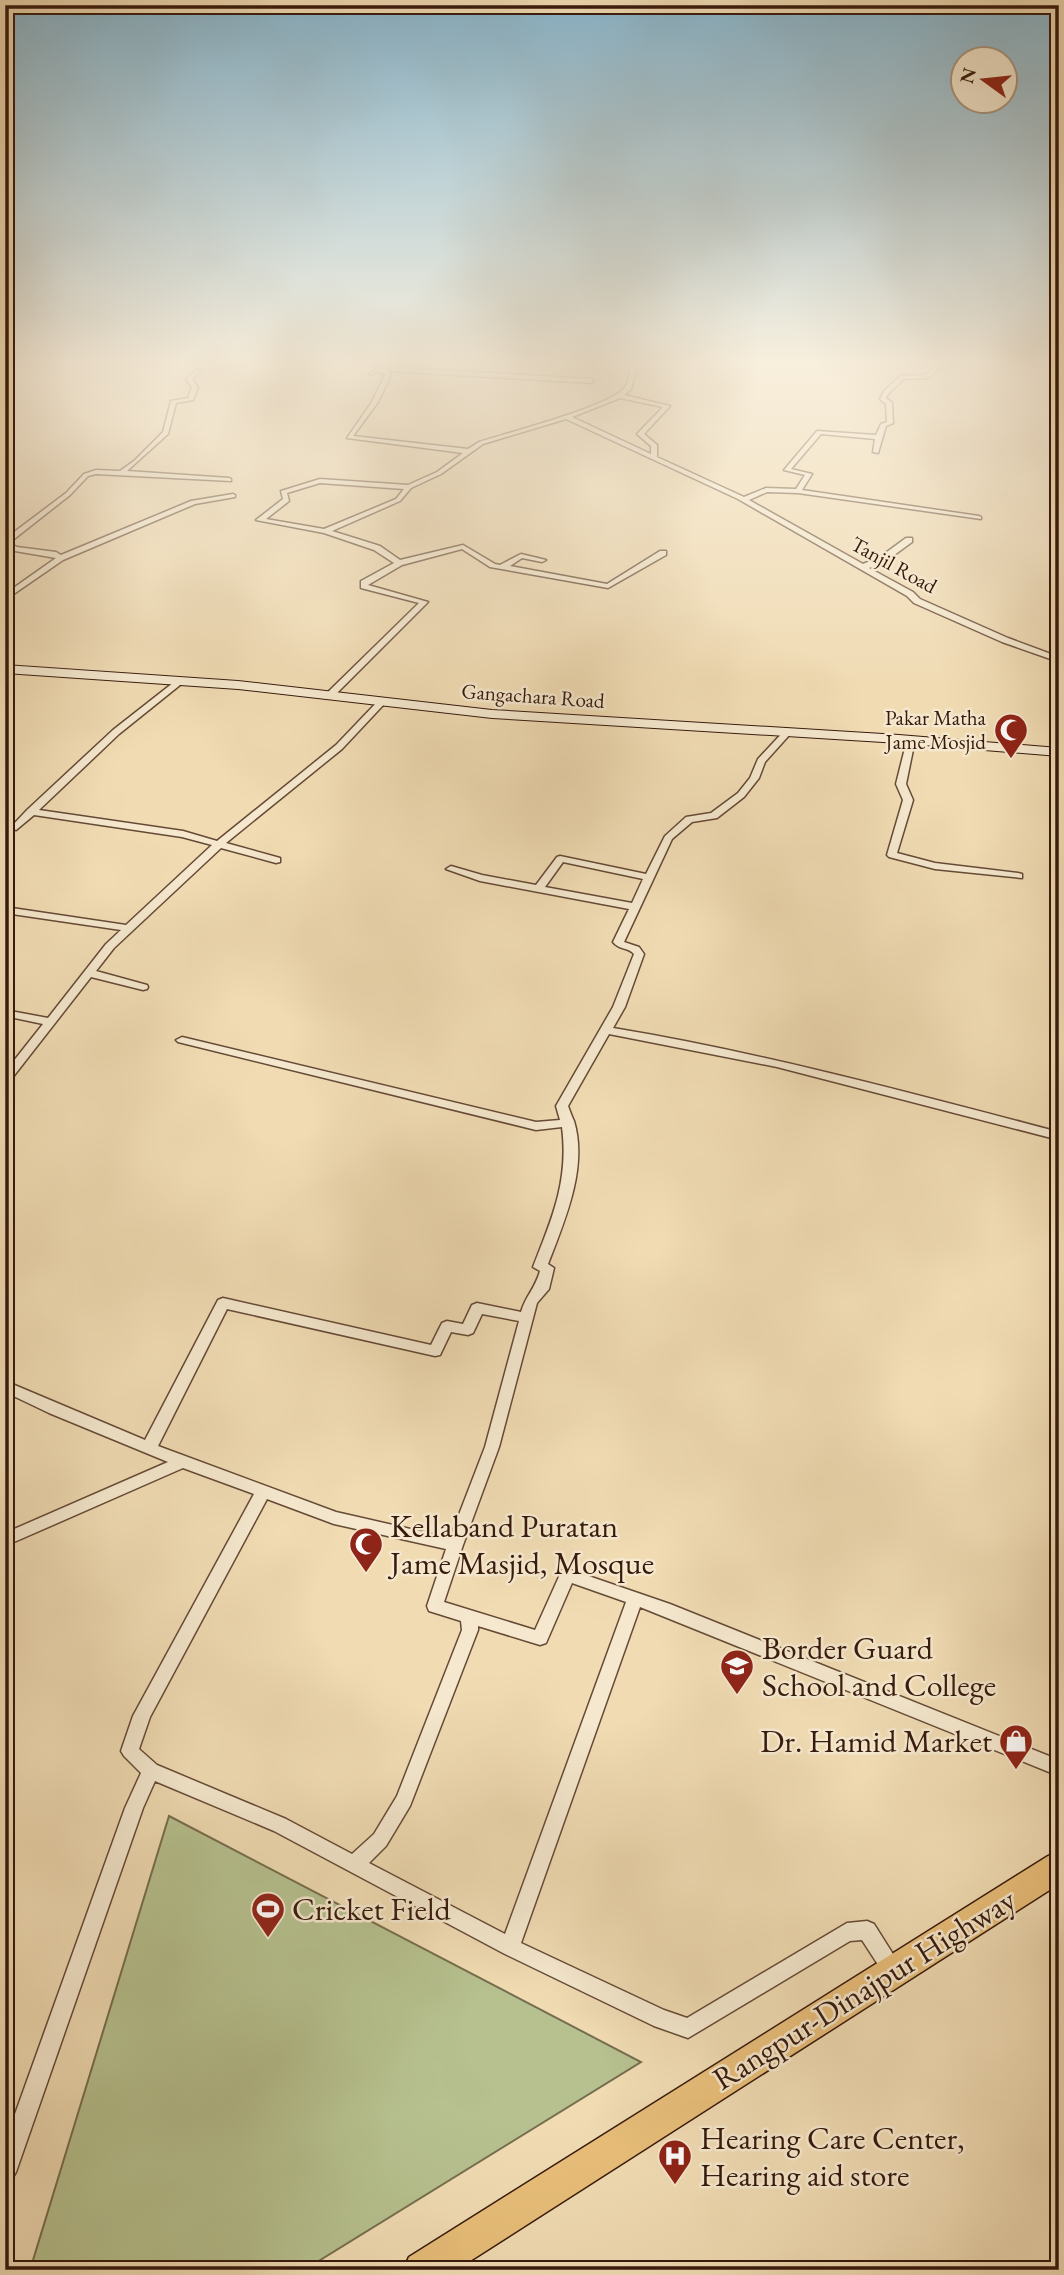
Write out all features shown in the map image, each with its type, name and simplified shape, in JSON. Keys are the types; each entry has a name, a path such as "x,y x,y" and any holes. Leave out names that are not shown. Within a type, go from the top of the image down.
{"highway":[{"name":"Rangpur-Dinajpur Highway","path":"422,2270 893,1971 1054,1875"}],"main road":[{"name":"Gangachara Road","path":"5,670 331,694 492,714 1059,752"}],"street":[{"path":"60,558 56,554 15,549 5,544 68,494 86,475 95,472"},
{"path":"100,472 229,480"},
{"path":"325,531 398,500 409,487 440,472"},
{"name":"Tanjil Road","path":"684,472 743,500 910,594 917,601 1005,640 1059,660"},
{"path":"798,491 809,474 799,472"},
{"path":"399,563 377,548 325,531 260,520 287,500 283,492 312,481 409,487"},
{"path":"743,500 766,490 798,491 979,518"},
{"path":"5,598 60,558 193,502 233,495"},
{"path":"862,568 883,559 909,540"},
{"path":"331,694 424,604 421,600 364,586 364,583 399,563 463,547 475,557 498,568 608,586 663,553"},
{"path":"498,568 521,556 542,560"},
{"path":"16,827 116,732 181,681"},
{"path":"5,1080 89,972 128,928 220,844 339,747 383,701"},
{"path":"788,732 761,761 754,778 741,795 714,816 689,819 668,838 618,944 635,948 639,954 619,1007 562,1106 569,1123 572,1170 566,1200 540,1267 547,1268 542,1289 531,1301 492,1447 435,1606 540,1638 568,1575 888,1697 1059,1768"},
{"path":"911,740 901,785 908,800 892,855 935,866 1018,876"},
{"path":"30,812 173,832 276,860"},
{"path":"539,888 560,859 648,877"},
{"path":"451,869 480,878 636,907"},
{"path":"5,910 128,928"},
{"path":"89,972 143,987"},
{"path":"5,1013 50,1022"},
{"path":"606,1030 654,1037 797,1069 1059,1136"},
{"path":"181,1040 536,1126 569,1123"},
{"path":"149,1448 223,1303 435,1351 447,1326 468,1330 477,1308 528,1318"},
{"path":"5,1386 183,1462 334,1518 455,1545"},
{"path":"5,1540 183,1462"},
{"path":"264,1492 142,1716 130,1751 151,1771 280,1825 510,1947 661,2019 688,2028 847,1932 867,1930 893,1971"},
{"path":"510,1947 635,1599"},
{"path":"353,1865 380,1840 404,1800 470,1630 469,1616"},
{"path":"5,2172 134,1808 151,1771"}],"green space":[{"name":"Cricket Field","path":"169,1816 641,2062 304,2270 30,2270"}],"place":[{"name":"Pakar Matha Jame Mosjid","path":"1011,760"},
{"name":"Kellaband Puratan Jame Masjid, Mosque","path":"366,1574"},
{"name":"Border Guard School and College","path":"737,1696"},
{"name":"Dr. Hamid Market","path":"1016,1771"},
{"name":"Cricket Field","path":"268,1939"},
{"name":"Hearing Care Center, Hearing aid store","path":"675,2186"}]}
